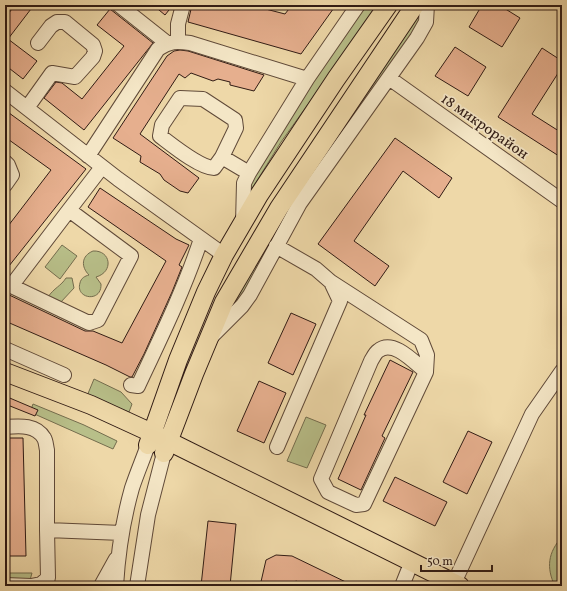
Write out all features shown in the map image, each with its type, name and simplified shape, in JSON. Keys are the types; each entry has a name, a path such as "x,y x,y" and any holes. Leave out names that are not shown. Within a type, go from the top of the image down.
{"main road":[{"path":"150,439 178,360 206,292 224,255 259,195 336,79 388,5"},
{"path":"166,448 194,374 224,302 279,208 415,5"},
{"path":"5,372 90,405 405,578 451,585"},
{"path":"5,384 150,439"},
{"path":"166,448 451,585"}],"street":[{"path":"119,5 173,42"},
{"path":"173,42 183,5"},
{"path":"243,224 244,183 249,173 307,78 358,5"},
{"path":"208,340 242,306 250,295 300,203 417,38 426,22 427,5"},
{"path":"27,108 52,73 75,77 93,57 96,51 93,45 65,22 57,22 51,26 38,43"},
{"path":"88,156 158,49 173,42 190,42 307,78"},
{"name":"18 микрорайон","path":"388,78 562,201"},
{"path":"5,91 102,167 224,255"},
{"path":"180,98 203,99 235,120 236,128 222,157 214,168 211,168 194,160 160,136 162,125 180,98"},
{"path":"222,157 249,173"},
{"path":"5,162 8,164 12,175 5,185"},
{"path":"69,210 131,256 98,320 89,323 8,284 69,210 102,167"},
{"path":"131,385 138,386 178,301 201,239"},
{"path":"276,246 316,269 331,282 421,340 427,355 426,372 364,504 356,505 328,492 321,478 370,361 379,350 388,347 400,350 426,372"},
{"path":"277,447 340,301 331,282"},
{"path":"5,349 64,375"},
{"path":"451,585 532,414 562,371"},
{"path":"5,427 26,426 38,431 45,438 47,450 48,578 41,584 31,586 5,586"},
{"path":"116,586 118,553 132,488 150,439"},
{"path":"137,586 148,515 166,448"},
{"path":"47,530 122,533"},
{"path":"101,586 118,553"}],"green space":[{"path":"366,5 379,5 281,142 248,195 251,176 285,122"},
{"path":"422,5 420,23 243,297 226,314 246,274"},
{"path":"62,245 77,256 60,279 45,267"},
{"path":"93,251 104,254 107,257 108,266 106,271 96,277 101,284 100,290 97,294 89,297 81,293 80,283 81,280 89,275 85,269 84,259"},
{"path":"66,278 72,278 74,288 60,303 48,297 62,283"},
{"path":"94,379 121,392 132,404 129,412 87,396"},
{"path":"33,404 84,425 117,441 113,449 30,412"},
{"path":"306,417 326,425 307,468 287,461"},
{"path":"562,537 562,586 555,586 550,573 550,560 554,548"},
{"path":"5,573 32,573 30,580 5,580"}],"building":[{"path":"15,5 34,5 8,39 37,61 23,79 5,65 5,18"},
{"path":"153,5 173,5 165,15"},
{"path":"192,5 250,5 285,14 292,5 336,5 301,54 188,22"},
{"path":"482,5 499,5 520,18 502,47 469,27"},
{"path":"110,9 153,43 84,130 44,98 56,82 62,83 82,99 124,46 97,25"},
{"path":"455,47 486,67 468,96 435,76"},
{"path":"542,48 562,61 562,67 532,114 562,133 562,158 498,117"},
{"path":"174,51 188,51 264,75 254,91 230,85 230,82 218,79 213,81 191,73 185,78 179,74 140,134 199,178 188,193 180,191 164,180 160,174 140,162 141,156 113,138 167,56"},
{"path":"5,110 86,169 5,271 5,230 51,170 5,137"},
{"path":"395,138 452,178 439,198 403,171 354,241 389,266 375,286 318,244"},
{"path":"100,188 176,239 189,245 179,265 182,267 172,292 132,377 5,321 5,293 85,331 93,331 122,343 166,261 88,207"},
{"path":"291,313 316,324 293,375 268,363"},
{"path":"390,360 413,372 382,436 385,438 361,490 338,479 366,415 364,415"},
{"path":"259,381 286,393 264,443 237,431"},
{"path":"5,396 38,410 35,416 5,404"},
{"path":"468,431 492,442 467,494 443,482"},
{"path":"5,438 23,438 26,556 5,556"},
{"path":"395,477 447,502 435,526 383,501"},
{"path":"208,521 236,524 230,586 201,586"},
{"path":"276,555 292,556 354,586 307,586 296,581 289,586 260,586 266,560"}]}
